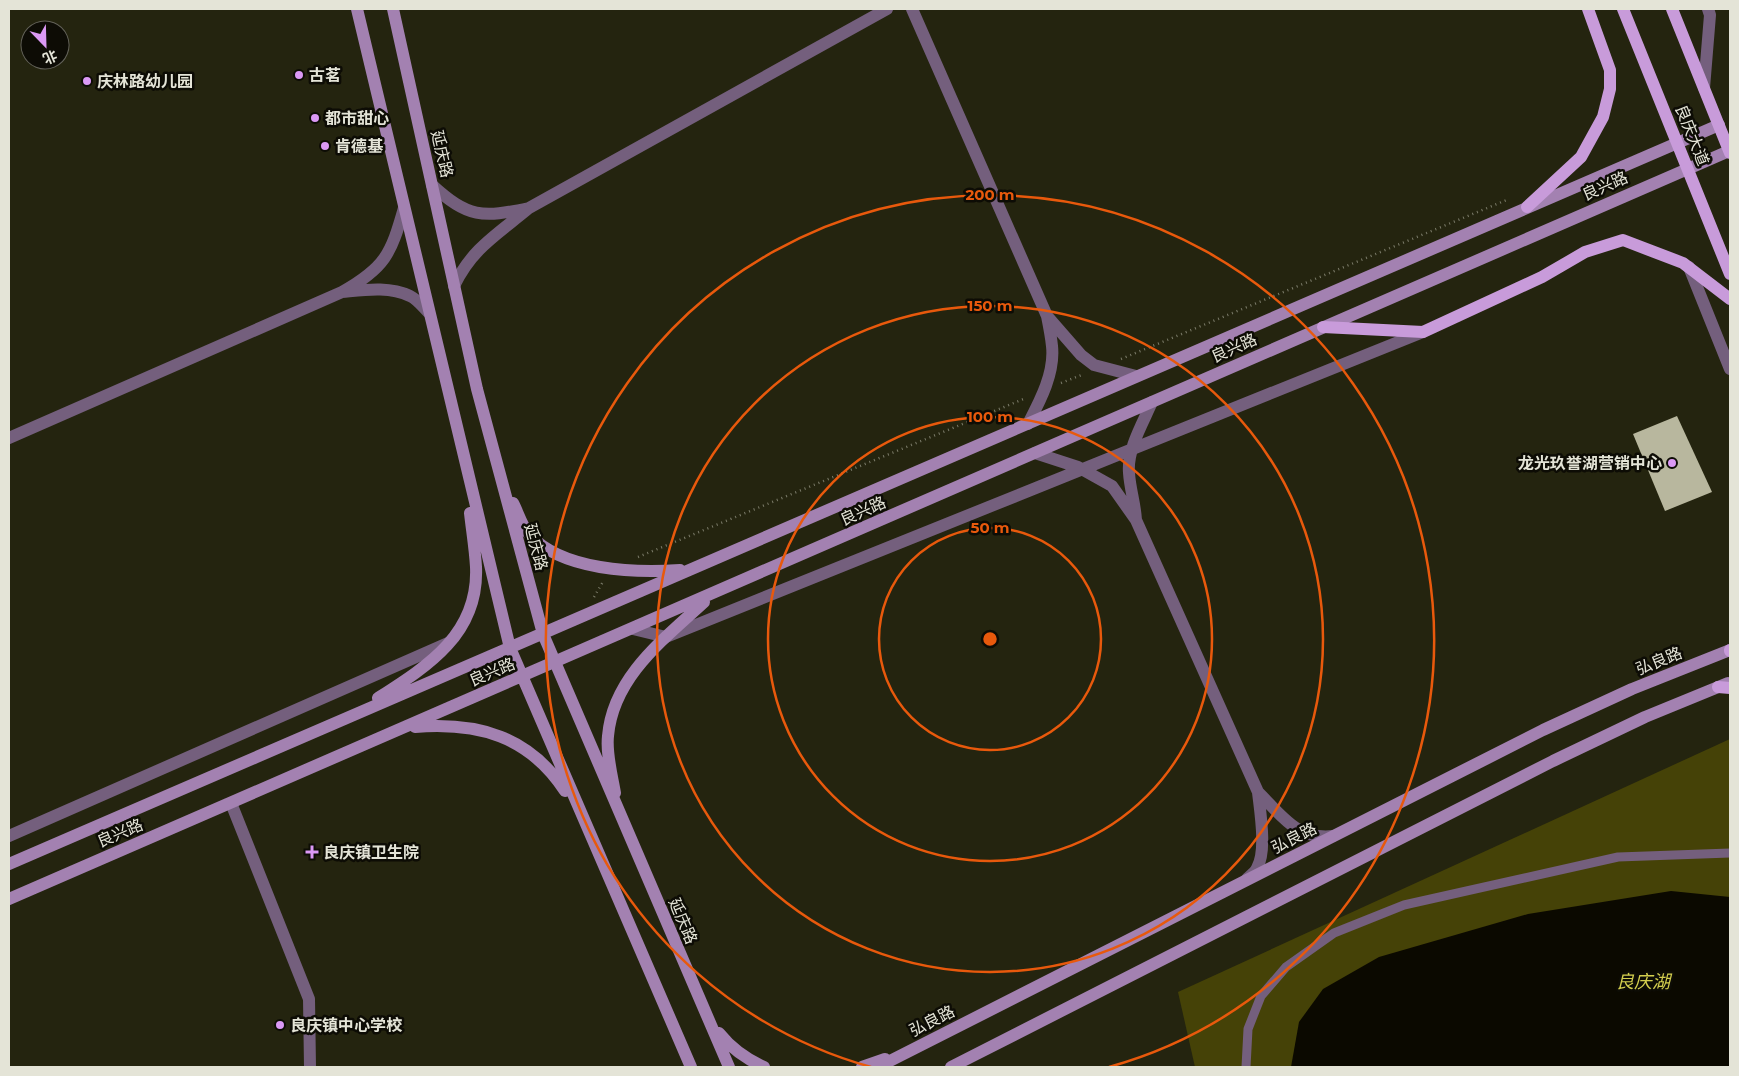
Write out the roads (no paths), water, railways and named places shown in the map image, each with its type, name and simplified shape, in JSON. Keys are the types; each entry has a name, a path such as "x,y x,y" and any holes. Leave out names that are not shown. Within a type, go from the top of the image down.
{"main road":[{"path":"357,9 428,312 510,648 691,1067"},
{"name":"延庆路","path":"392,9 477,389 543,634 729,1067"},
{"path":"1527,207 1581,157 1604,117 1610,89 1610,70 1588,9"},
{"name":"良庆大道","path":"1623,9 1730,274"},
{"name":"良庆大道","path":"1672,9 1730,152"},
{"name":"良兴路","path":"9,864 1719,125"},
{"name":"良兴路","path":"9,899 714,594 1687,168 1730,152"},
{"path":"1323,327 1423,332 1542,277 1585,252 1623,240 1646,247 1689,267 1730,299"},
{"path":"344,719 429,664 451,642 467,618 474,596 476,568 465,466"},
{"path":"500,476 528,534 561,557 590,564 645,572 690,570"},
{"path":"617,808 608,737 612,711 622,688 642,660 714,594"},
{"name":"弘良路","path":"878,1067 1543,730 1632,689 1730,650"},
{"path":"950,1067 1553,761 1646,717 1724,688 1730,682"},
{"path":"403,728 434,726 466,728 502,736 529,750 554,775 585,822"},
{"path":"708,1020 728,1044 748,1060 764,1067"},
{"path":"862,1067 909,1051"}],"street":[{"path":"454,286 464,266 476,250 529,208 887,9"},
{"path":"912,9 1047,316 1053,348 1043,396 1028,424"},
{"path":"1704,88 1710,15 1708,9"},
{"path":"432,185 462,209 478,214 493,214 529,208"},
{"path":"9,438 342,292 363,280 384,262 395,241 404,208"},
{"path":"1689,267 1730,369"},
{"path":"342,292 375,289 393,291 411,296 428,312"},
{"path":"1047,316 1081,355 1094,365 1136,376"},
{"path":"633,629 666,637 1423,332"},
{"path":"1136,520 1135,501 1129,472 1133,449 1152,402"},
{"path":"1034,453 1082,469 1112,486 1136,520 1258,792 1262,829 1258,868 1244,882"},
{"path":"9,836 451,642"},
{"path":"1258,792 1297,830 1318,838 1336,835"},
{"path":"231,803 309,999 310,1067"}],"lane":[{"path":"1246,1067 1248,1029 1261,996 1286,967 1334,932 1404,905 1618,857 1730,853"}],"water":[{"name":"良庆湖","path":"1671,891 1730,897 1730,1067 1291,1067 1299,1022 1323,989 1379,957 1528,914"}],"place":[{"name":"古茗","path":"299,75"},
{"name":"庆林路幼儿园","path":"87,81"},
{"name":"都市甜心","path":"315,118"},
{"name":"肯德基","path":"325,146"},
{"name":"龙光玖誉湖营销中心","path":"1672,463"},
{"name":"良庆镇卫生院","path":"312,852"},
{"name":"良庆镇中心学校","path":"280,1025"}]}
